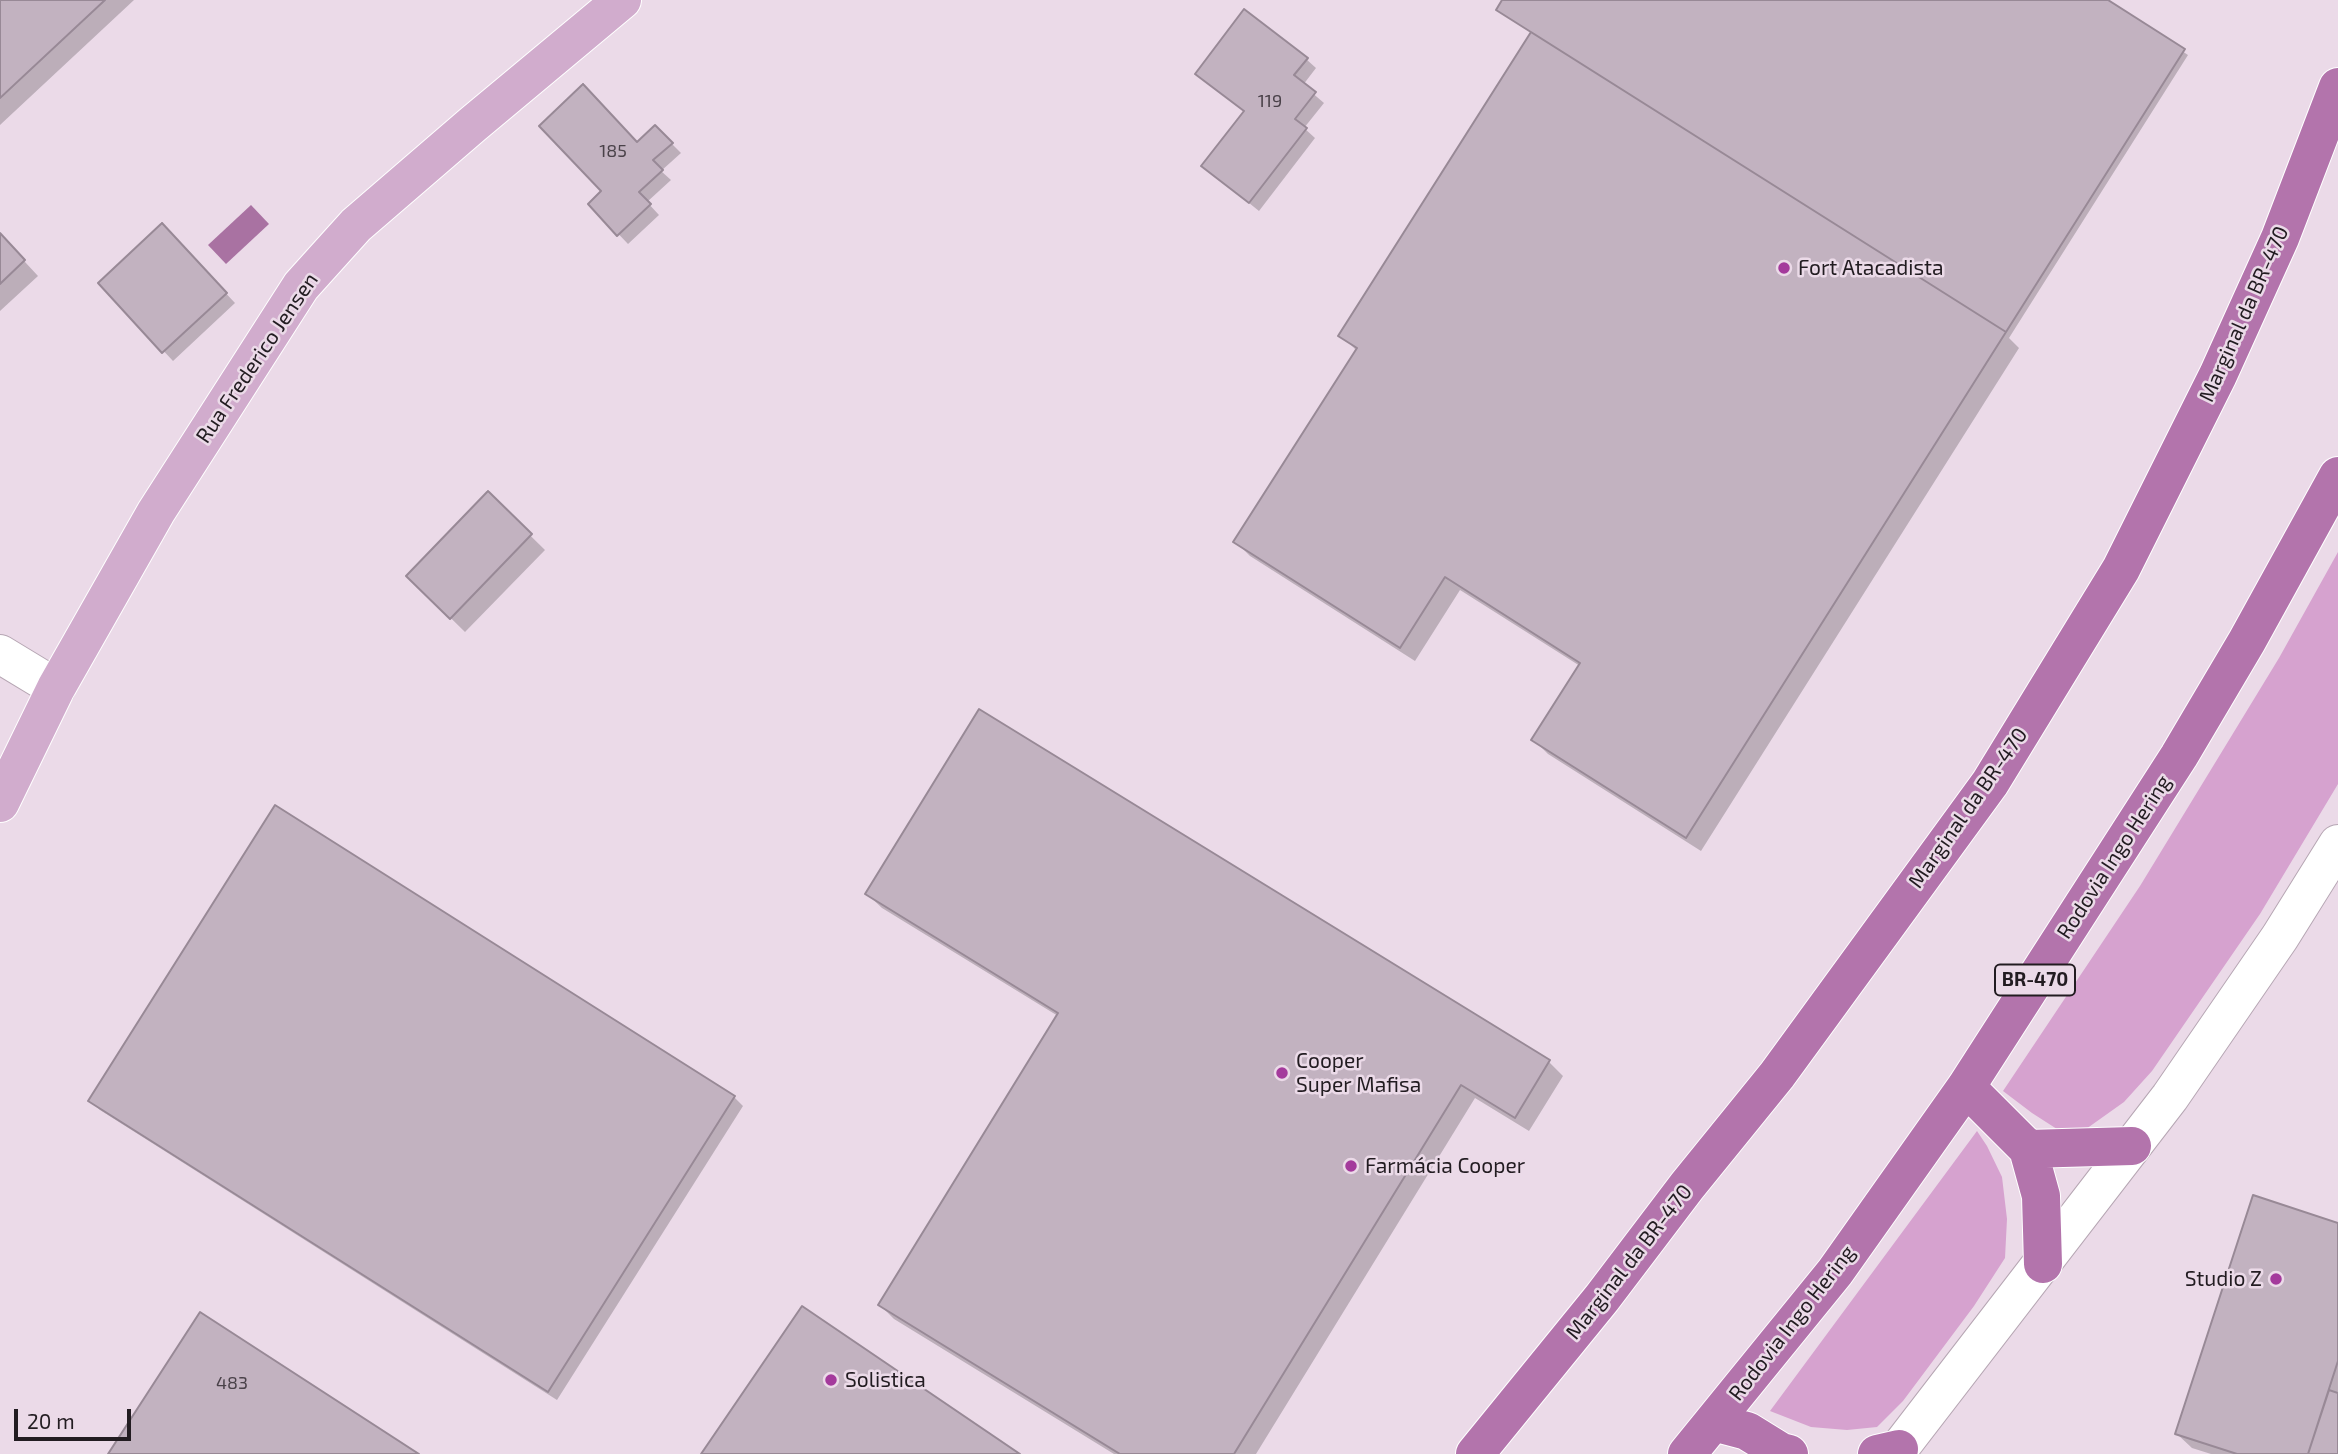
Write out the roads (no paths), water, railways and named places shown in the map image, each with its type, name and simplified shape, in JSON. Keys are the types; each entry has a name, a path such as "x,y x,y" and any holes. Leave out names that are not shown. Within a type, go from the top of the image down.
{"highway":[{"name":"Marginal da BR-470","path":"1475,1454 1777,1075 1990,783 2121,569 2212,388 2280,239 2338,87"},
{"name":"Rodovia Ingo Hering","path":"1687,1454 1835,1272 1966,1087 2179,756 2247,641 2338,476"},
{"path":"1966,1087 2028,1149 2040,1196 2043,1264"},
{"path":"2028,1149 2132,1146"},
{"path":"1713,1422 1747,1431 1784,1453"}],"main road":[{"name":"Rua Frederico Jensen","path":"0,803 56,688 156,512 309,276 356,225 622,0"}],"street":[{"path":"0,654 56,688"},
{"path":"1890,1452 2043,1264 2170,1097 2338,844"}],"place":[{"name":"Fort Atacadista","path":"1784,268"},
{"name":"Cooper Super Mafisa","path":"1282,1073"},
{"name":"Farmácia Cooper","path":"1351,1166"},
{"name":"Studio Z","path":"2276,1279"},
{"name":"Solistica","path":"831,1380"}]}
